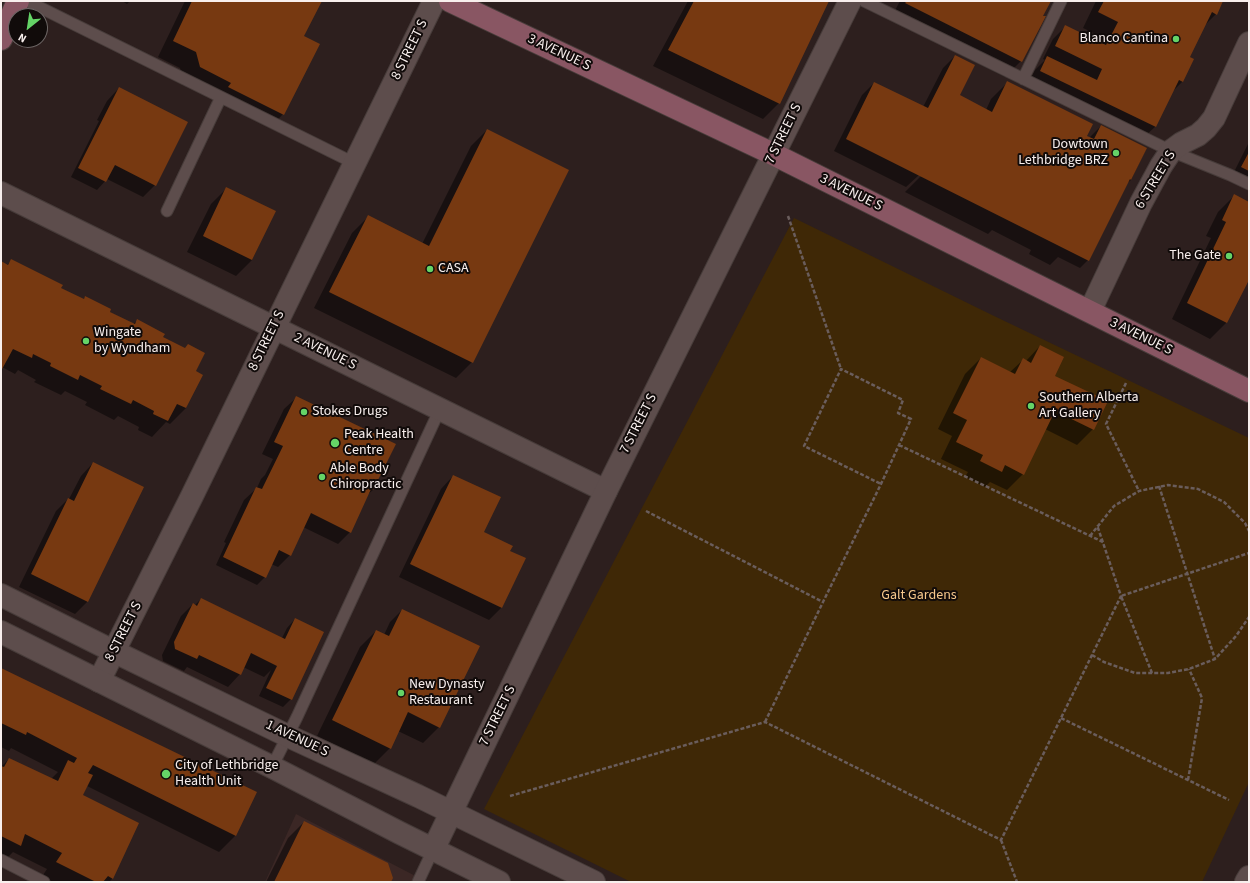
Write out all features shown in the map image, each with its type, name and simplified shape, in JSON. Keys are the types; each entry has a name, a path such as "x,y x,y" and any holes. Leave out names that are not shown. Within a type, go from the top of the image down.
{"main road":[{"path":"1,39 18,1"},
{"name":"3 AVENUE S","path":"450,1 773,154 1249,390"}],"street":[{"name":"8 STREET S","path":"100,681 434,1"},
{"name":"7 STREET S","path":"433,850 606,491 850,1"},
{"name":"6 STREET S","path":"1090,311 1141,203 1161,166 1171,151 1182,142 1198,135 1214,118 1249,42"},
{"name":"2 AVENUE S","path":"1,193 606,491"},
{"name":"1 AVENUE S","path":"1,595 288,736 451,812 594,882"},
{"path":"1,632 498,882"},
{"path":"1246,882 1249,877"}],"lane":[{"path":"27,1 354,163"},
{"path":"864,1 1171,151 1249,184"},
{"path":"1023,79 1061,1"},
{"path":"167,211 221,97"},
{"path":"272,767 288,736 440,409"},
{"path":"418,882 433,850"},
{"path":"1,860 44,882"}],"path":[{"path":"765,722 900,445 911,419 898,413 903,400 841,369 788,216"},
{"path":"841,369 804,446 881,484"},
{"path":"1126,383 1106,424 1139,491"},
{"path":"900,445 1104,543"},
{"path":"1090,536 1097,525 1114,506 1139,491 1168,485 1198,489 1224,502 1245,523 1249,531"},
{"path":"1160,486 1215,659"},
{"path":"646,511 823,602"},
{"path":"1097,525 1121,596 1152,673"},
{"path":"1001,840 1121,596 1249,552"},
{"path":"1092,655 1104,662 1135,673 1168,672 1189,669 1215,659 1236,636 1249,617"},
{"path":"1188,780 1202,698 1189,669"},
{"path":"1061,718 1229,800"},
{"path":"510,796 765,722 1001,840 1017,882"}],"shaded area":[{"path":"296,814 427,882 265,882"}],"green space":[{"name":"Galt Gardens","path":"794,218 1249,438 1249,782 1202,882 631,882 484,809"}],"building":[{"path":"192,1 322,1 304,36 320,44 284,115 228,87 231,83 200,67 196,52 173,41"},
{"path":"694,1 829,1 780,104 668,50"},
{"path":"907,1 1051,1 1043,16 1046,16 1022,62 905,3"},
{"path":"1104,1 1223,1 1217,15 1212,12 1190,57 1194,59 1183,82 1179,80 1156,127 1040,71 1047,56 1097,80 1102,69 1055,46 1065,25 1106,45 1118,22 1098,12"},
{"path":"955,55 975,65 960,95 992,112 1007,81 1093,124 1087,136 1094,139 1101,125 1147,148 1089,261 846,139 874,82 928,108"},
{"path":"119,87 188,122 156,186 115,165 106,182 78,168"},
{"name":"CASA","path":"487,129 569,170 473,363 329,292 368,215 429,246"},
{"path":"1249,152 1249,171 1241,167"},
{"path":"226,187 276,211 252,260 203,236"},
{"name":"The Gate","path":"1234,194 1249,202 1249,280 1227,323 1187,303 1226,222 1222,220"},
{"name":"Wingate by Wyndham","path":"11,259 63,285 61,288 84,299 85,296 111,309 110,312 135,324 137,319 165,334 163,337 185,348 188,344 205,353 196,371 203,375 186,408 177,404 168,421 153,414 154,411 133,400 131,404 100,389 102,386 80,375 78,380 50,366 51,363 33,354 32,358 13,349 1,371 1,261 8,265"},
{"name":"Southern Alberta Art Gallery","path":"1040,345 1064,357 1055,376 1108,401 1094,430 1055,411 1024,475 1005,465 1002,472 980,461 983,455 956,442 967,420 953,413 981,357 1015,374 1023,358 1031,363"},
{"path":"296,396 396,444 373,490 371,489 351,533 311,513 291,556 279,550 266,578 223,557 256,487 262,489 283,446 274,442"},
{"path":"93,462 144,487 88,602 31,574 68,498 74,501"},
{"path":"453,475 501,497 484,532 513,546 510,551 526,558 502,608 410,564"},
{"path":"201,598 285,639 295,618 324,632 292,700 266,688 277,666 251,653 241,675 199,655 197,659 175,649 174,642 193,603 197,606"},
{"name":"New Dynasty Restaurant","path":"402,609 480,646 440,728 408,712 391,749 332,720 376,630 389,636"},
{"name":"City of Lethbridge Health Unit","path":"1,668 257,792 236,836 93,765 88,773 93,775 83,795 139,823 113,879 108,876 103,882 96,882 56,862 62,853 25,834 21,846 1,836 1,766 4,767 9,758 58,781 68,760 74,763 77,758 27,732 26,735 1,723"},
{"path":"304,821 388,863 393,878 391,882 274,882"}],"place":[{"name":"Blanco Cantina","path":"1176,39"},
{"name":"Dowtown Lethbridge BRZ","path":"1116,153"},
{"name":"The Gate","path":"1229,256"},
{"name":"CASA","path":"430,269"},
{"name":"Wingate by Wyndham","path":"86,341"},
{"name":"Southern Alberta Art Gallery","path":"1031,406"},
{"name":"Stokes Drugs","path":"304,412"},
{"name":"Peak Health Centre","path":"335,443"},
{"name":"Able Body Chiropractic","path":"322,477"},
{"name":"New Dynasty Restaurant","path":"401,693"},
{"name":"City of Lethbridge Health Unit","path":"166,774"}]}
